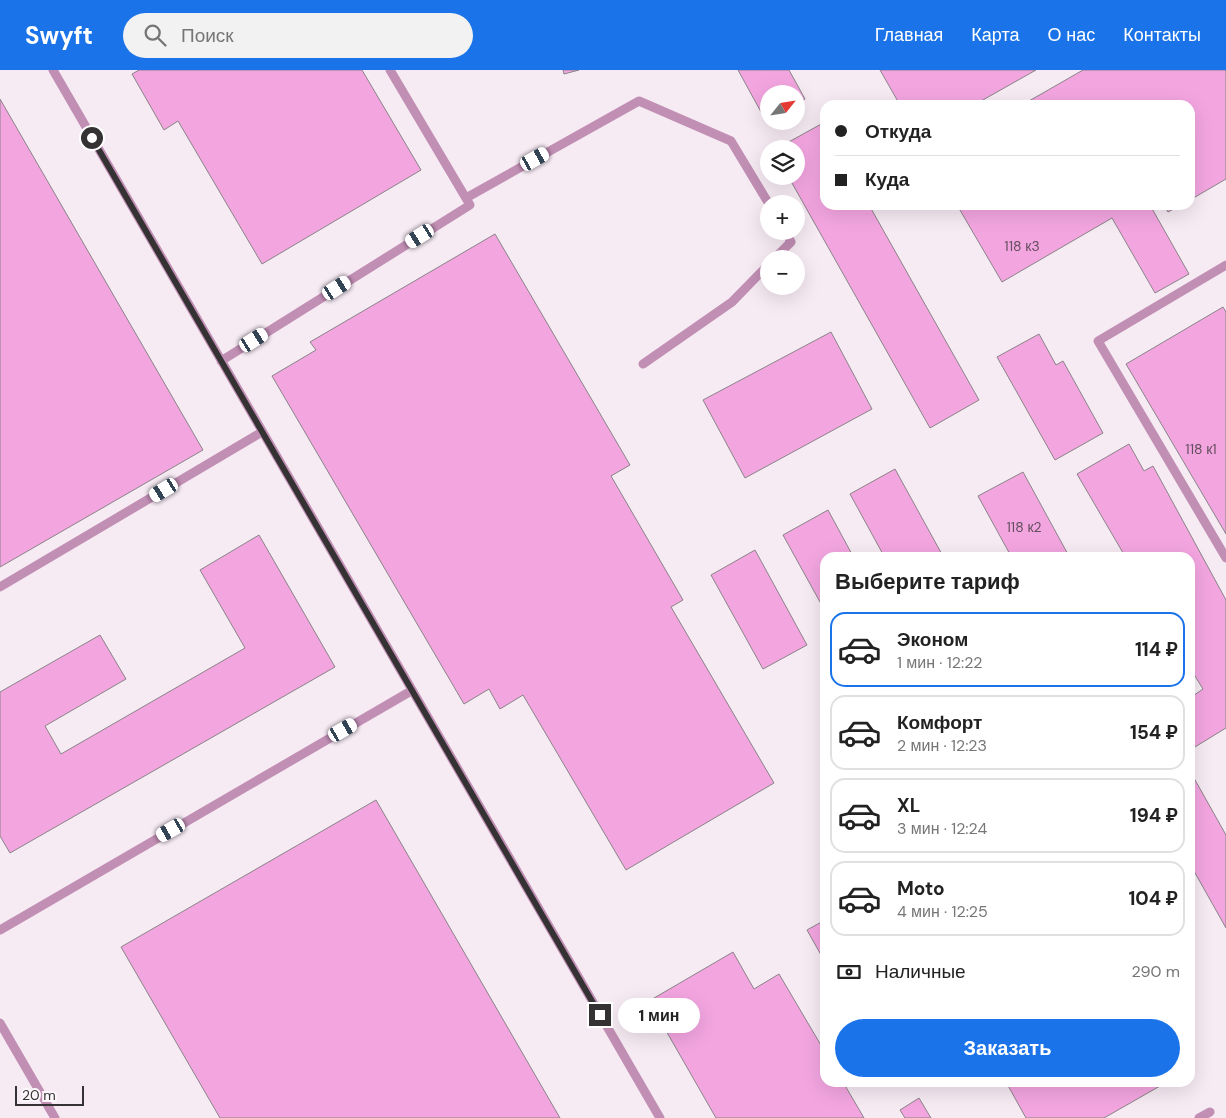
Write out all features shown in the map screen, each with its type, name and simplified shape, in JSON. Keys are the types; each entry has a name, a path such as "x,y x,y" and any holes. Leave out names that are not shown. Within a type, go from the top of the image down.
{"lane":[{"path":"53,70 660,1118"},
{"path":"221,361 470,205 390,70"},
{"path":"466,198 639,101 731,141 764,195"},
{"path":"783,250 791,242 790,240"},
{"path":"1226,265 1098,341 1226,558"},
{"path":"643,364 732,302 760,273"},
{"path":"0,587 262,432"},
{"path":"0,930 411,691"},
{"path":"0,1023 55,1118"},
{"path":"1199,1118 1210,1112"}],"shaded area":[{"path":"0,70 1226,70 1226,1118 0,1118"}],"building":[{"path":"139,70 362,70 421,170 262,264 178,121 164,130 132,74"},
{"path":"563,70 579,70 564,74"},
{"path":"738,70 789,70 797,85 760,85 760,110"},
{"path":"880,70 1036,70 983,100 897,100"},
{"path":"1083,70 1226,70 1226,179 1195,197 1195,100 1031,100"},
{"path":"0,99 203,450 0,567"},
{"path":"820,125 820,210 872,210 979,400 930,428 805,206 805,195 799,195 793,185 805,185 805,140 792,140"},
{"path":"960,210 1153,210 1189,274 1155,293 1112,218 1002,282"},
{"path":"495,234 630,465 611,476 683,600 671,607 774,783 626,870 523,695 500,709 489,689 464,704 272,376 316,350 310,342"},
{"path":"1223,307 1226,312 1226,534 1126,364"},
{"path":"831,332 872,409 745,478 703,400"},
{"path":"1039,334 1056,365 1063,361 1103,433 1055,460 997,357"},
{"path":"1129,444 1144,471 1153,466 1226,600 1226,728 1195,747 1195,695 1203,689 1195,676 1195,552 1122,552 1077,474"},
{"path":"895,469 941,552 882,552 850,494"},
{"path":"1023,472 1067,552 1009,552 978,496"},
{"path":"828,510 851,552 820,552 820,602 783,535"},
{"path":"259,535 335,667 10,853 0,836 0,692 100,635 126,679 45,726 61,754 245,648 200,570"},
{"path":"755,550 807,645 763,669 711,575"},
{"path":"1195,780 1226,835 1226,928 1195,873"},
{"path":"376,800 560,1118 220,1118 121,947"},
{"path":"820,923 820,953 807,930"},
{"path":"733,952 754,989 779,974 820,1044 820,1087 846,1087 864,1118 716,1118 649,1001"},
{"path":"1009,1087 1158,1087 1104,1118 1026,1118"},
{"path":"919,1098 931,1118 905,1118 900,1110"}],"route":[{"path":"92,138 600,1015"}]}
